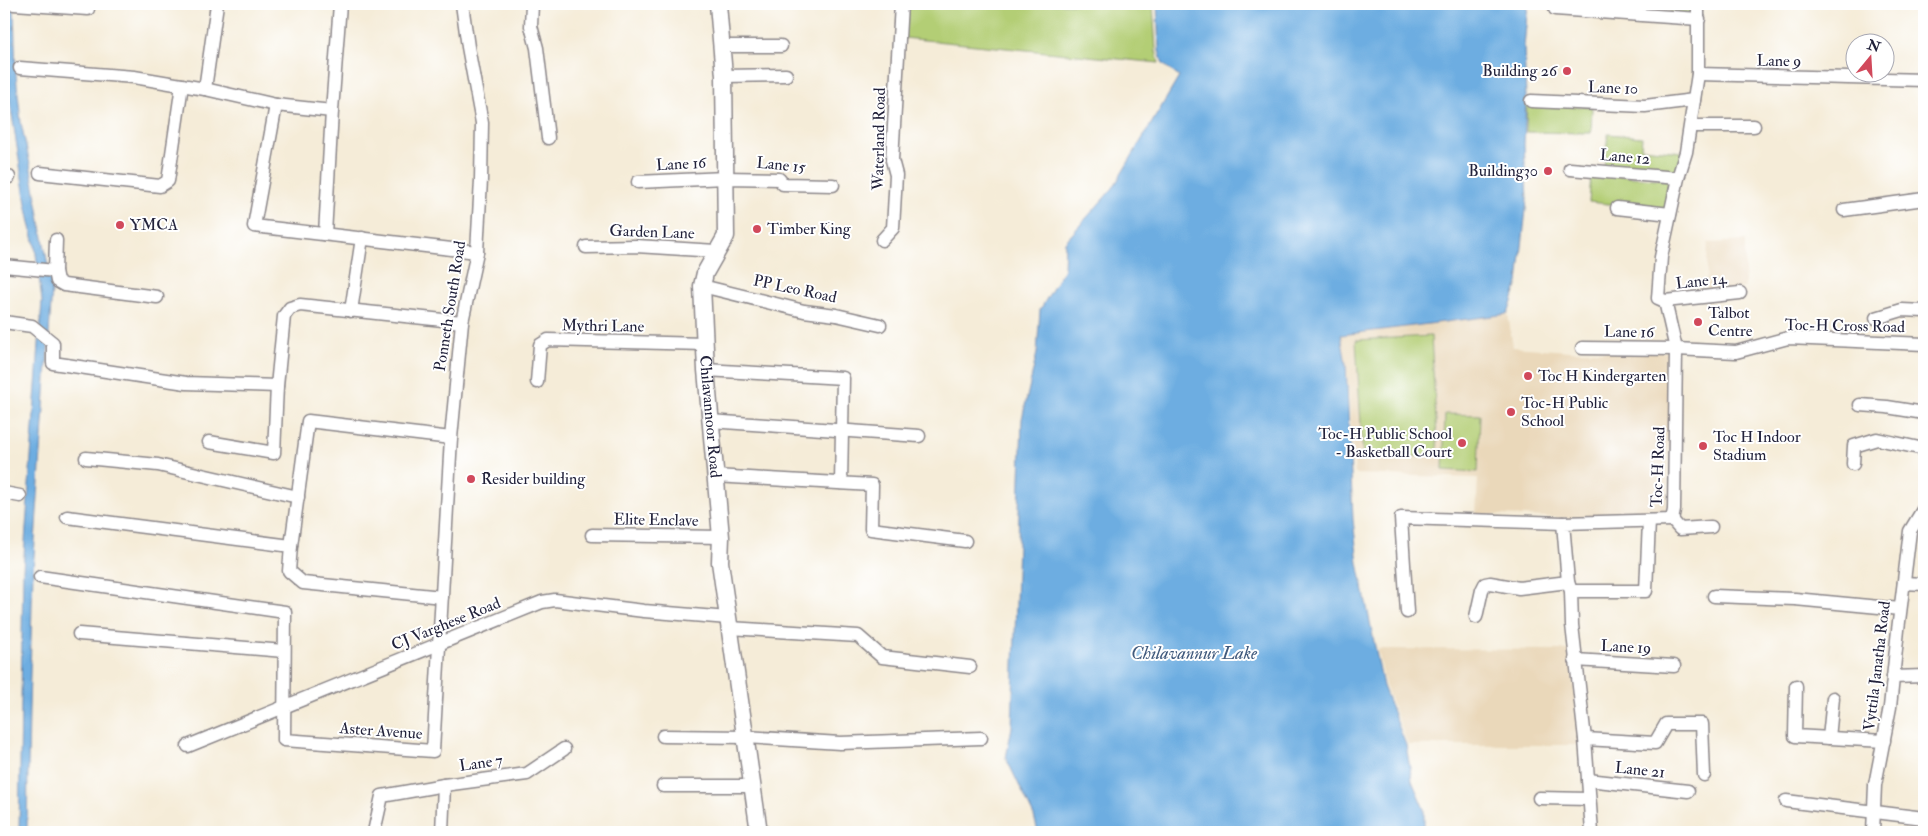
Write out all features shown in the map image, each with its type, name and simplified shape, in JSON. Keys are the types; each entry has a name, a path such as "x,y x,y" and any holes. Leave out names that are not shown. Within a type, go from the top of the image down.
{"street":[{"path":"14,4 88,10"},
{"path":"204,89 217,4"},
{"path":"325,234 340,4"},
{"name":"Ponneth South Road","path":"439,644 451,438 462,322 477,252 482,123 462,4"},
{"path":"532,4 531,26 536,48 548,138"},
{"name":"Chilavannoor Road","path":"718,4 724,76 726,236 705,273 702,286 704,344 720,537 720,562 759,832"},
{"name":"Waterland Road","path":"882,240 893,228 896,175 892,160 901,4"},
{"name":"Toc-H Road","path":"1407,612 1401,518 1563,523 1672,520 1674,501 1676,349 1665,301 1658,298 1661,257 1691,126 1698,74 1698,4"},
{"path":"1555,9 1699,19"},
{"path":"722,46 781,46"},
{"path":"20,68 134,77 204,89 276,105 332,111"},
{"name":"Lane 9","path":"1698,74 1924,80"},
{"path":"724,76 786,75"},
{"path":"40,173 160,186 168,181 182,85"},
{"name":"Lane 10","path":"1531,101 1645,106 1694,100"},
{"path":"276,105 254,226 477,252"},
{"path":"1691,126 1754,126"},
{"name":"Lane 12","path":"1570,169 1678,178"},
{"name":"Lane 16","path":"638,182 725,178"},
{"name":"Lane 15","path":"725,178 779,179 783,184 834,185"},
{"path":"1844,210 1924,199"},
{"path":"1617,208 1670,214"},
{"path":"351,311 362,238"},
{"path":"56,240 55,271 57,281 64,285 157,297"},
{"name":"Garden Lane","path":"586,247 636,246 716,251"},
{"path":"4,266 55,271"},
{"name":"PP Leo Road","path":"702,286 804,311 836,315 880,325"},
{"name":"Lane 14","path":"1665,301 1740,293"},
{"path":"209,442 274,453 277,386 284,316 290,308 300,305 462,322"},
{"path":"1876,318 1902,310 1924,311"},
{"path":"4,322 32,326 54,343 54,363 186,383 277,386"},
{"name":"Toc-H Cross Road","path":"1676,349 1736,352 1788,338 1924,344"},
{"name":"Mythri Lane","path":"537,382 540,345 548,340 704,344"},
{"name":"Lane 16","path":"1582,348 1676,349"},
{"path":"706,370 844,378 841,483"},
{"path":"1860,405 1924,413"},
{"path":"442,597 303,583 290,571 291,546 308,421 451,438"},
{"path":"710,421 919,436"},
{"path":"1853,464 1854,446 1877,439 1924,449"},
{"path":"86,458 158,466 298,497"},
{"path":"715,476 872,485 871,529 965,541"},
{"path":"4,493 20,496"},
{"name":"Vyttila Janatha Road","path":"1873,832 1875,785 1890,707 1910,531 1924,508"},
{"path":"67,517 291,546"},
{"path":"1672,520 1680,529 1711,527"},
{"path":"1476,616 1482,590 1486,584 1490,583 1519,588 1569,587 1646,591 1649,521"},
{"path":"1563,523 1575,660 1585,739 1592,832"},
{"name":"Elite Enclave","path":"592,535 720,537"},
{"path":"40,577 285,612 285,706"},
{"path":"1904,583 1924,584"},
{"path":"1714,596 1795,599 1900,609"},
{"name":"CJ Varghese Road","path":"188,746 542,602 555,600 729,623 858,636 882,657 970,668"},
{"path":"79,634 284,651"},
{"name":"Aster Avenue","path":"285,706 284,740 433,751 439,644"},
{"name":"Lane 19","path":"1575,660 1674,666"},
{"path":"1893,677 1924,676"},
{"path":"1796,686 1794,736 1884,741"},
{"path":"1829,738 1833,698"},
{"path":"1585,739 1655,743 1666,724 1702,724 1704,775"},
{"path":"663,736 746,737 840,743 981,738"},
{"name":"Lane 7","path":"442,832 444,785 527,774 564,749"},
{"name":"Lane 21","path":"1588,780 1688,791"},
{"path":"374,832 382,796 444,785"},
{"path":"663,786 751,786"},
{"path":"1539,798 1589,799"},
{"path":"1786,801 1924,818"}],"shaded area":[{"path":"1745,241 1745,288 1706,294 1708,243"},
{"name":"Toc-H Public School","path":"1508,314 1513,347 1569,351 1669,352 1672,397 1666,518 1566,518 1476,514 1478,478 1355,474 1346,364 1341,335"},
{"path":"1378,649 1570,650 1580,745 1408,745 1385,685"}],"green space":[{"path":"907,4 1153,4 1156,51 1159,63 904,38"},
{"path":"1671,4 1695,4 1692,14 1670,12"},
{"path":"1527,104 1592,107 1591,133 1526,132"},
{"path":"1608,134 1642,137 1641,148 1682,152 1675,174 1604,167"},
{"path":"1591,174 1672,180 1666,210 1589,202"},
{"path":"1431,336 1438,455 1363,459 1356,340"},
{"name":"Toc-H Public School - Basketball Court","path":"1445,414 1480,415 1478,472 1443,470"}],"water":[{"path":"9,4 14,10 16,74 21,123 52,289 33,571 27,832 19,832 23,570 42,301 35,246 26,204 10,102 8,58"},
{"name":"Chilavannur Lake","path":"1157,4 1528,4 1524,47 1526,97 1524,145 1527,200 1518,283 1508,314 1341,335 1346,364 1353,520 1358,563 1383,686 1406,745 1412,781 1424,809 1424,832 1038,832 1034,816 1006,758 1012,727 1022,419 1037,353 1040,310 1064,269 1065,242 1113,188 1179,77 1163,64 1159,51"}],"place":[{"name":"Building 26","path":"1567,71"},
{"name":"Building30","path":"1548,171"},
{"name":"YMCA","path":"120,225"},
{"name":"Timber King","path":"757,229"},
{"name":"Talbot Centre","path":"1698,322"},
{"name":"Toc H Kindergarten","path":"1528,376"},
{"name":"Toc-H Public School","path":"1511,412"},
{"name":"Toc-H Public School - Basketball Court","path":"1462,443"},
{"name":"Toc H Indoor Stadium","path":"1703,446"},
{"name":"Resider building","path":"471,479"}]}
